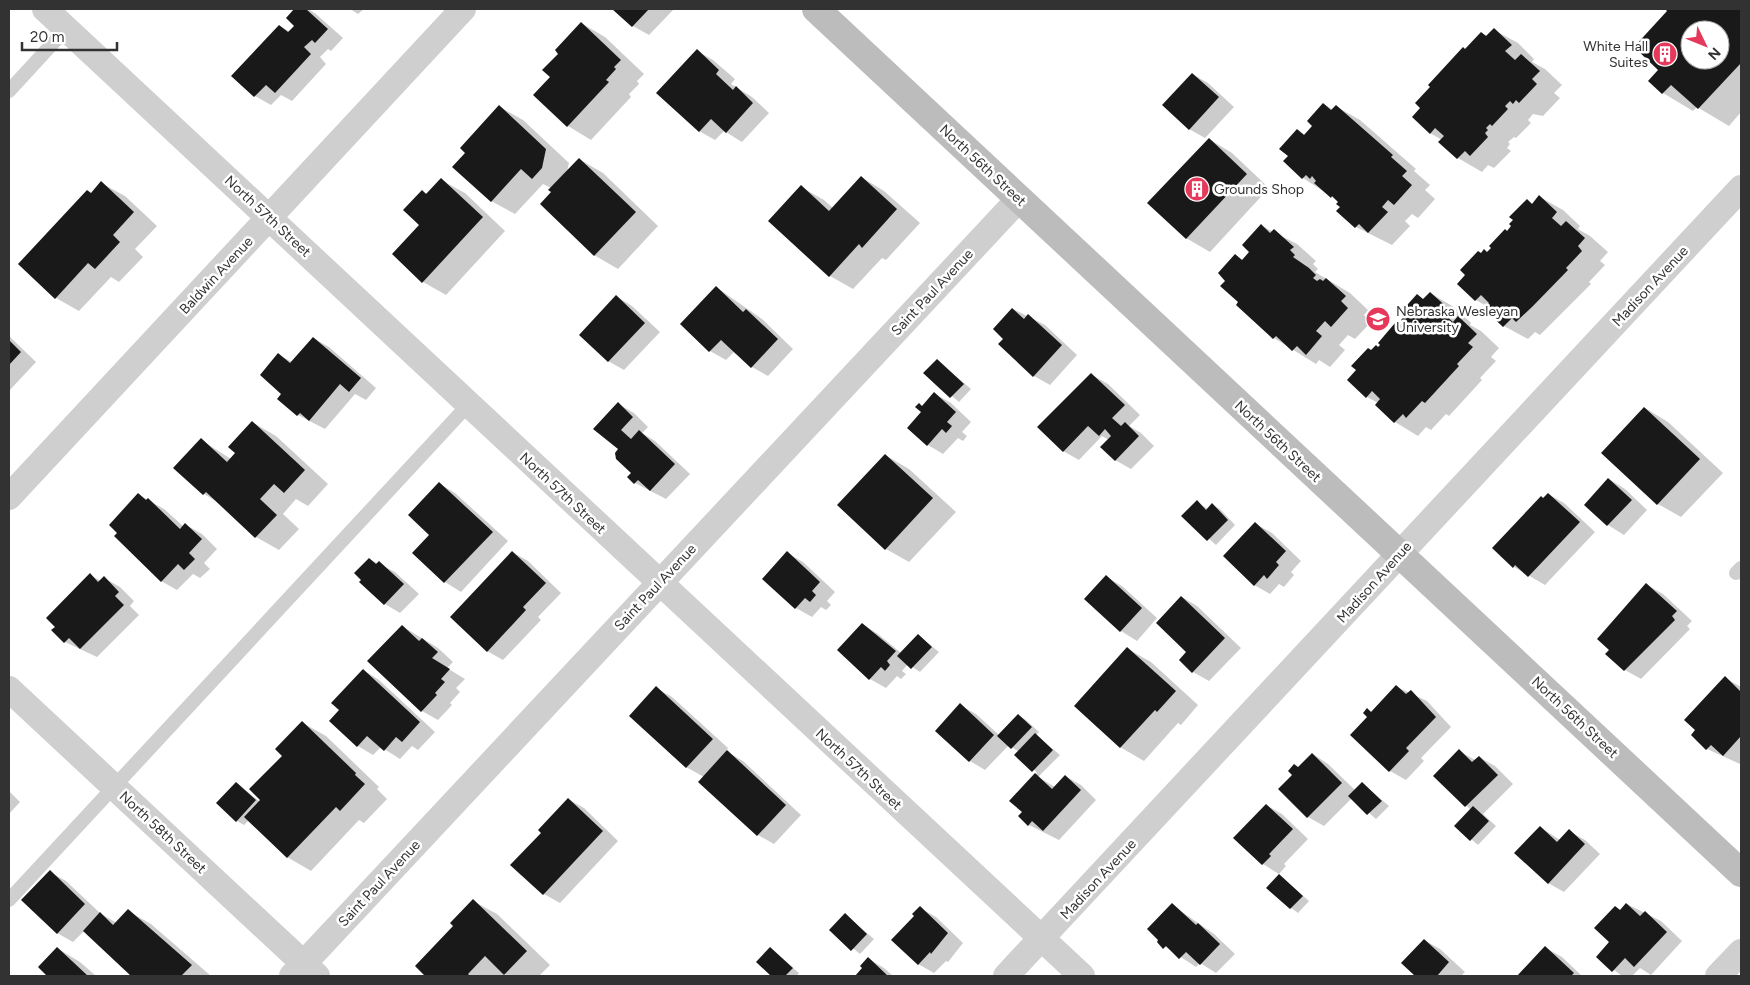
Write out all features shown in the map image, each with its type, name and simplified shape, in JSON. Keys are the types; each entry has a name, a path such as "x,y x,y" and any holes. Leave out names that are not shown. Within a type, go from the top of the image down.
{"main road":[{"name":"North 56th Street","path":"816,9 1741,873"}],"street":[{"name":"North 57th Street","path":"45,9 1082,976"},
{"name":"Baldwin Avenue","path":"9,497 464,9"},
{"name":"Madison Avenue","path":"1006,976 1741,188"},
{"name":"Saint Paul Avenue","path":"304,972 659,583 1019,199"},
{"name":"North 58th Street","path":"9,689 115,787 304,972"},
{"path":"1718,976 1741,952"}],"lane":[{"path":"9,91 66,29"},
{"path":"9,900 469,404"}],"building":[{"path":"294,9 306,9 328,29 315,43 312,40 304,47 311,54 275,93 266,85 254,97 231,76 279,25 288,32 294,26 286,18"},
{"path":"612,9 649,9 632,27"},
{"name":"White Hall Suites","path":"1665,9 1741,9 1741,63 1698,109 1671,85 1662,94 1648,81 1658,70 1634,47 1667,11"},
{"path":"581,22 621,60 606,80 609,82 567,127 533,95 550,77 542,70 558,54 555,50"},
{"path":"1494,28 1512,45 1505,51 1515,60 1521,54 1540,71 1532,79 1537,84 1519,103 1516,100 1513,104 1510,101 1505,106 1508,109 1492,126 1490,124 1486,128 1488,130 1485,133 1488,137 1470,156 1465,151 1457,159 1438,142 1444,136 1435,128 1430,134 1412,117 1420,108 1415,103 1430,87 1428,85 1463,47 1465,49 1481,32 1486,36"},
{"path":"697,49 719,70 716,74 733,90 736,86 753,103 726,133 711,119 699,132 656,93"},
{"path":"1192,73 1219,97 1189,130 1162,105"},
{"path":"1323,103 1331,110 1336,105 1393,155 1391,157 1407,171 1402,176 1412,185 1394,205 1388,200 1382,207 1388,212 1368,233 1359,224 1355,228 1336,211 1340,207 1336,204 1338,202 1314,183 1316,181 1312,176 1310,179 1306,175 1302,179 1283,161 1288,156 1279,149 1297,129 1304,135 1312,126 1307,121"},
{"path":"499,105 546,149 542,168 532,179 521,169 491,202 452,167 465,153 460,148"},
{"name":"Grounds Shop","path":"1209,138 1247,174 1186,239 1147,203"},
{"path":"579,158 636,212 594,256 540,204 551,192 548,190"},
{"path":"861,176 897,209 862,248 859,244 829,277 768,221 801,185 829,211"},
{"path":"441,178 483,217 422,283 392,254 419,225 403,210 422,190 426,194"},
{"path":"101,181 134,212 113,235 120,242 95,269 88,263 55,299 18,264 87,190 91,193"},
{"path":"1539,195 1557,212 1552,218 1561,226 1566,221 1585,238 1578,246 1582,251 1566,268 1568,270 1533,306 1516,322 1512,318 1503,327 1484,309 1489,303 1481,295 1475,301 1457,284 1465,275 1460,270 1478,251 1481,253 1484,249 1487,252 1491,248 1489,246 1505,229 1507,231 1511,226 1509,224 1513,220 1509,217 1527,199 1532,204"},
{"path":"1261,224 1270,233 1274,229 1294,247 1290,250 1295,255 1293,257 1316,275 1313,278 1317,281 1320,279 1323,281 1326,278 1346,296 1341,301 1348,308 1331,327 1325,321 1316,331 1322,336 1306,355 1297,346 1292,351 1276,336 1273,339 1236,305 1238,302 1220,286 1225,281 1218,273 1235,254 1242,260 1249,252 1242,245"},
{"path":"716,286 743,312 746,309 778,339 751,368 721,340 709,352 680,324"},
{"path":"1430,292 1449,309 1444,314 1453,322 1458,316 1477,334 1468,343 1473,347 1457,364 1459,366 1425,403 1422,401 1406,418 1403,414 1394,423 1375,405 1380,399 1372,391 1366,398 1347,380 1356,370 1351,366 1368,348 1371,350 1376,345 1378,347 1380,345 1378,343 1395,323 1399,326 1403,322 1401,320 1404,317 1400,313 1417,294 1423,299"},
{"path":"616,295 645,323 608,362 579,335"},
{"path":"1012,308 1024,319 1028,314 1062,345 1033,377 998,344 1003,339 993,329"},
{"path":"313,337 361,378 349,392 340,384 309,421 300,413 297,416 277,399 281,394 260,375 278,353 290,363"},
{"path":"9,340 21,352 9,365"},
{"path":"937,359 964,384 950,398 923,373"},
{"path":"1091,373 1125,405 1112,418 1121,426 1125,422 1139,436 1115,461 1100,447 1111,436 1105,429 1099,436 1088,426 1063,452 1037,427"},
{"path":"934,392 956,412 947,422 952,426 946,433 942,429 927,446 907,428 921,412 915,407 919,403 922,406"},
{"path":"618,402 633,417 621,430 631,439 639,430 675,464 650,491 638,480 634,484 627,477 631,473 616,459 615,453 618,449 593,429"},
{"path":"1644,407 1700,459 1657,505 1601,453"},
{"path":"252,421 305,470 284,493 274,484 260,499 277,515 255,538 206,492 203,495 173,468 201,438 227,462 235,453 228,447"},
{"path":"885,454 933,498 885,550 837,505"},
{"path":"1608,478 1632,500 1607,526 1584,505"},
{"path":"439,482 493,532 444,583 412,553 429,535 408,515"},
{"path":"138,493 146,500 148,498 180,529 185,523 202,539 189,553 195,559 184,570 178,564 161,582 114,536 117,533 109,525"},
{"path":"1548,493 1580,522 1528,577 1515,565 1513,568 1492,548 1541,496 1543,498"},
{"path":"1197,500 1206,510 1212,503 1228,520 1207,541 1181,516"},
{"path":"1255,522 1286,551 1276,562 1279,565 1267,579 1264,575 1254,586 1223,556"},
{"path":"512,551 546,583 523,607 526,610 487,652 450,617"},
{"path":"787,551 820,582 812,591 816,595 810,602 805,598 795,609 762,579"},
{"path":"369,558 376,564 379,561 404,584 384,605 359,582 361,580 354,573"},
{"path":"90,573 98,582 104,576 119,592 115,596 124,605 80,649 69,638 64,643 51,630 55,627 46,618"},
{"path":"1106,575 1142,608 1120,632 1084,599"},
{"path":"1646,583 1677,611 1672,616 1675,620 1624,671 1605,654 1609,650 1597,639"},
{"path":"1181,596 1225,638 1192,673 1179,660 1186,652 1156,623"},
{"path":"862,623 896,651 887,661 890,665 885,671 881,667 869,680 837,650"},
{"path":"402,625 419,641 422,638 438,652 432,658 450,669 441,679 445,682 435,693 437,695 421,712 367,661"},
{"path":"918,634 932,647 911,669 897,656"},
{"path":"1127,647 1176,691 1157,712 1155,710 1120,748 1074,706"},
{"path":"363,669 420,722 402,742 396,737 384,751 367,736 357,747 329,721 339,710 331,703"},
{"path":"1725,676 1741,692 1741,736 1723,756 1711,745 1706,750 1691,735 1695,730 1684,720"},
{"path":"1396,685 1406,694 1411,690 1436,717 1406,748 1409,751 1389,772 1350,735 1367,717 1363,713 1367,708 1371,712"},
{"path":"656,686 713,739 686,768 629,716"},
{"path":"960,703 994,735 969,762 935,731"},
{"path":"1018,714 1032,727 1011,749 997,736"},
{"path":"302,721 365,784 340,811 336,807 287,858 244,817 260,800 249,789 282,756 275,749"},
{"path":"1035,733 1053,750 1032,772 1014,755"},
{"path":"1459,749 1472,762 1479,756 1498,775 1465,807 1433,776"},
{"path":"727,750 786,805 757,836 698,782"},
{"path":"1312,753 1342,783 1307,818 1278,789 1292,775 1288,771 1294,764 1298,767"},
{"path":"1035,773 1052,789 1065,775 1081,790 1043,831 1032,821 1028,826 1018,816 1022,812 1009,801"},
{"path":"236,782 256,800 236,822 216,803"},
{"path":"1362,782 1382,801 1367,815 1348,796"},
{"path":"568,798 603,831 543,895 510,865 541,833 538,830"},
{"path":"1266,804 1293,829 1269,854 1271,856 1262,865 1233,838"},
{"path":"1473,806 1489,821 1470,841 1454,826"},
{"path":"1540,826 1557,842 1569,829 1585,844 1548,884 1514,853"},
{"path":"50,870 85,904 57,934 21,900"},
{"path":"1279,874 1303,896 1290,909 1266,888"},
{"path":"473,899 527,951 504,975 485,956 468,974 470,976 425,976 415,966 453,926 450,923"},
{"path":"1172,903 1196,925 1198,923 1220,944 1200,965 1186,952 1179,959 1166,946 1163,949 1157,942 1158,940 1147,929"},
{"path":"1626,903 1640,916 1645,911 1667,932 1634,967 1625,958 1612,972 1596,957 1609,942 1594,928 1615,906 1620,910"},
{"path":"920,906 948,933 931,954 930,952 918,965 891,940 914,916 912,914"},
{"path":"128,909 192,965 181,976 131,976 83,931 100,912 113,925"},
{"path":"845,913 867,934 851,951 829,930"},
{"path":"1424,939 1449,962 1437,976 1415,976 1401,963"},
{"path":"1545,946 1574,973 1571,976 1517,976"},
{"path":"57,947 88,976 47,976 38,967"},
{"path":"770,947 793,968 785,976 771,976 756,962"},
{"path":"868,957 888,976 855,976 862,968 860,966"}],"place":[{"name":"White Hall Suites","path":"1665,54"},
{"name":"Grounds Shop","path":"1197,189"},
{"name":"Nebraska Wesleyan University","path":"1378,319"}]}
